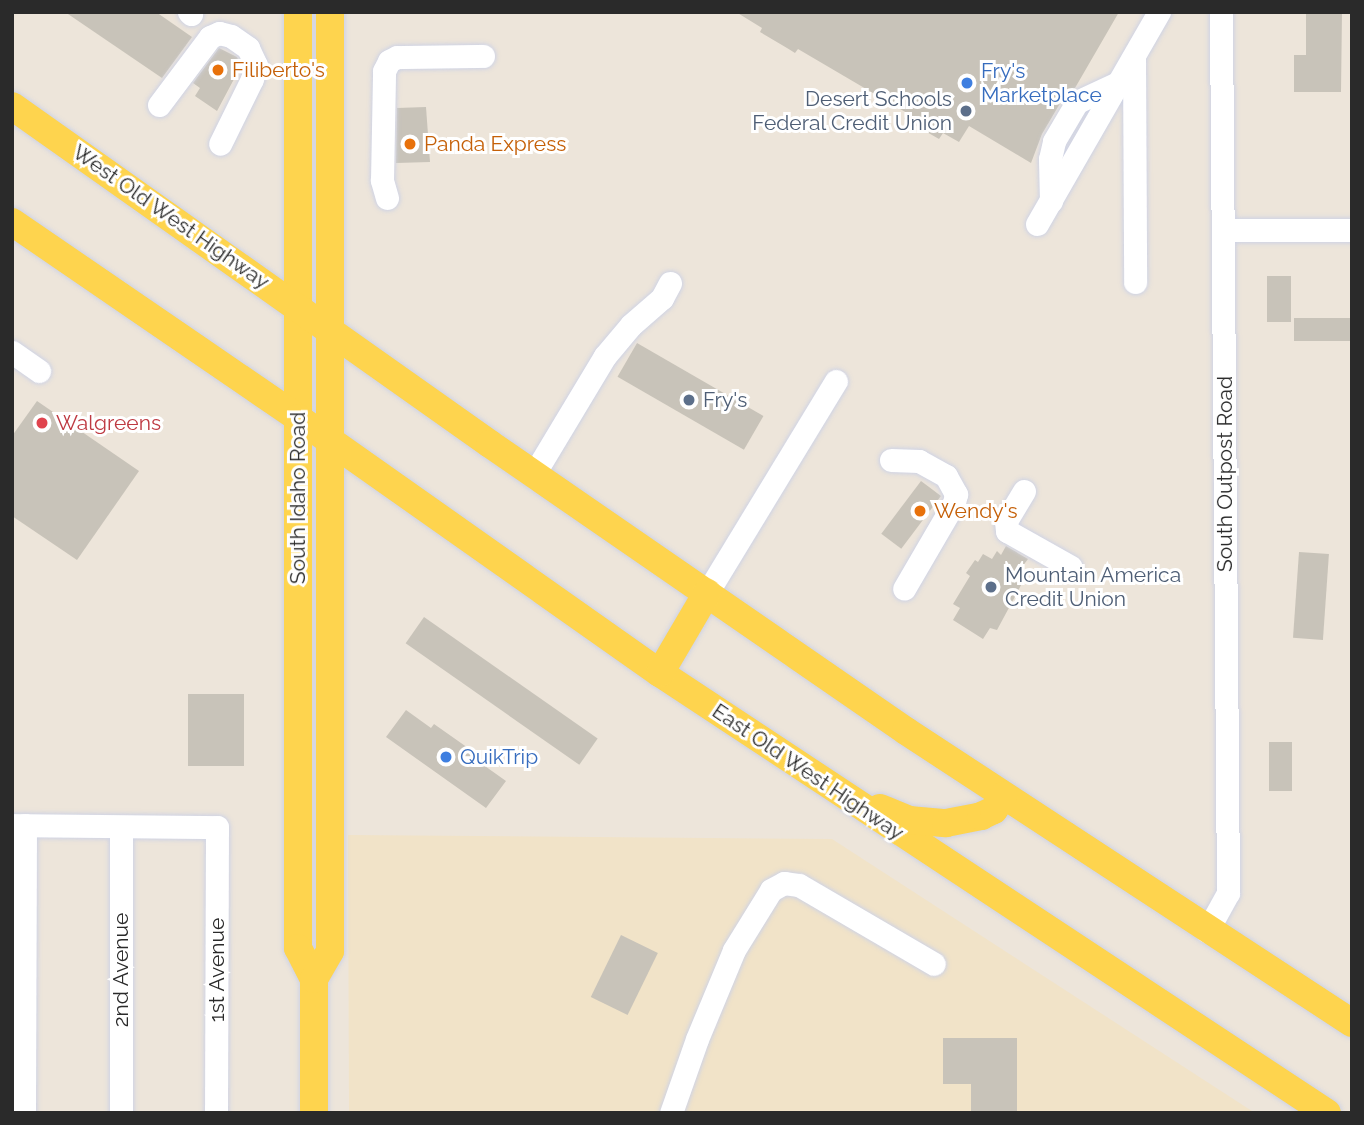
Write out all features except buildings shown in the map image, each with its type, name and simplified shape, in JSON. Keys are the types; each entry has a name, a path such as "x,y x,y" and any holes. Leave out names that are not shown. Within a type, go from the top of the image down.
{"main road":[{"name":"South Idaho Road","path":"298,12 298,948 314,979 314,1113"},
{"name":"South Idaho Road","path":"314,979 330,951 330,12"},
{"name":"West Old West Highway","path":"12,106 331,329"},
{"path":"12,222 298,418"},
{"path":"331,329 534,474 1003,796 1352,1023"},
{"name":"East Old West Highway","path":"298,418 660,673 1327,1113"},
{"path":"660,673 707,593"},
{"path":"829,787 909,820 946,823 981,816 993,810 1003,796"}],"street":[{"path":"1037,224 1051,201 1050,159 1054,141 1065,121 1077,102 1118,83 1159,12"},
{"name":"South Outpost Road","path":"1207,931 1228,893 1221,12"},
{"path":"159,105 211,37 219,33 231,36 248,48 256,65 252,79 220,144"},
{"path":"1134,55 1135,282"},
{"path":"387,198 382,180 384,71 389,61 397,57 483,56"},
{"path":"1223,230 1352,230"},
{"path":"534,474 605,356 631,325 662,298 670,283"},
{"path":"12,352 39,371"},
{"path":"707,593 836,380"},
{"path":"891,460 919,461 946,476 956,494 954,503 904,589"},
{"path":"1024,491 1006,522 1007,531 1071,568"},
{"path":"24,1113 18,825 121,827"},
{"name":"1st Avenue","path":"121,827 217,827 216,1113"},
{"name":"2nd Avenue","path":"121,827 121,1113"},
{"path":"671,1113 697,1039 734,950 771,890 785,883 799,885 934,964"}],"shaded area":[{"path":"348,835 832,839 1255,1113 349,1113"}],"place":[{"name":"Filiberto's","path":"218,70"},
{"name":"Fry's Marketplace","path":"967,83"},
{"name":"Desert Schools Federal Credit Union","path":"966,111"},
{"name":"Panda Express","path":"410,144"},
{"name":"Fry's","path":"689,400"},
{"name":"Walgreens","path":"42,423"},
{"name":"Wendy's","path":"920,511"},
{"name":"Mountain America Credit Union","path":"991,587"},
{"name":"QuikTrip","path":"446,757"}]}
